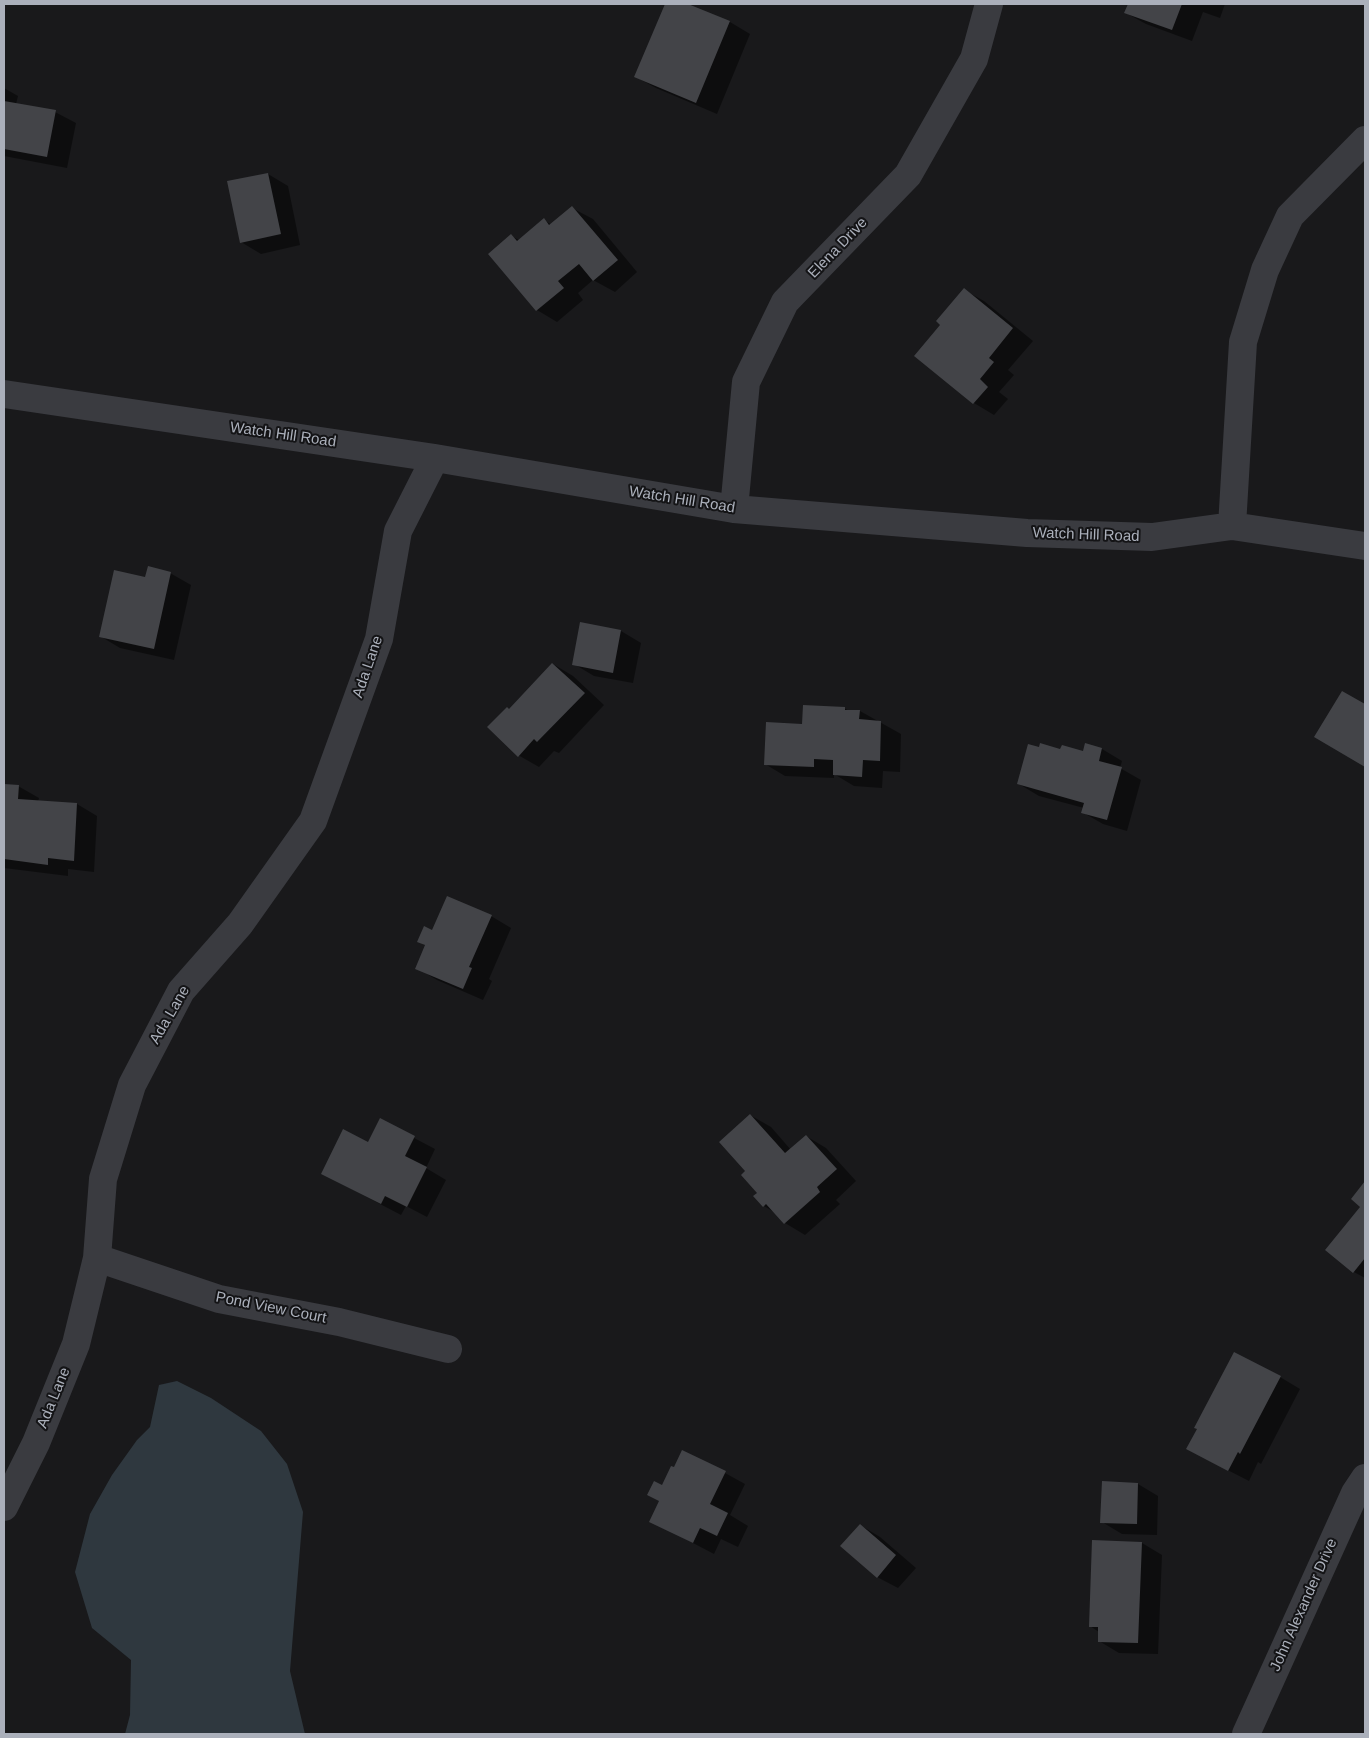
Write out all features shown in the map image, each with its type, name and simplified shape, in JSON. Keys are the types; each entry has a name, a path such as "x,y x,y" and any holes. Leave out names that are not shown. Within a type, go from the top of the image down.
{"street":[{"name":"Elena Drive","path":"734,509 746,382 785,302 908,175 974,59 989,4"},
{"path":"1232,526 1242,342 1265,270 1290,216 1365,140"},
{"name":"Watch Hill Road","path":"4,394 435,458 734,509 1026,533 1152,536 1232,526 1365,546"},
{"name":"Ada Lane","path":"4,1507 36,1443 76,1344 97,1258 103,1178 132,1085 181,991 240,924 313,821 379,639 398,531 435,458"},
{"name":"Pond View Court","path":"97,1258 219,1299 339,1322 448,1349"},
{"name":"John Alexander Drive","path":"1246,1734 1355,1493 1365,1478"}],"shaded area":[{"path":"177,1381 211,1398 261,1431 287,1464 303,1512 290,1671 305,1734 125,1734 130,1715 131,1660 92,1628 75,1572 90,1514 112,1475 137,1440 150,1427 159,1385"}],"building":[{"path":"665,4 688,4 730,21 696,103 634,77"},
{"path":"1128,4 1182,4 1172,30 1124,13"},
{"path":"4,101 56,110 47,157 4,149"},
{"path":"268,173 281,234 240,243 227,181"},
{"path":"572,206 618,260 593,281 579,264 558,281 564,288 536,311 488,254 511,234 517,241 544,218 549,225"},
{"path":"964,288 1013,328 989,358 994,362 980,379 988,387 973,404 914,356 940,325 936,321"},
{"path":"148,566 171,572 154,649 99,637 114,570 145,577"},
{"path":"580,622 621,630 613,673 572,665"},
{"path":"552,663 585,693 537,742 534,739 518,757 487,727 507,707 509,709"},
{"path":"1342,691 1365,704 1365,767 1314,737"},
{"path":"803,705 845,707 845,710 860,710 859,719 881,721 880,761 863,760 862,777 833,775 833,760 814,759 814,767 764,765 766,722 802,724"},
{"path":"1040,743 1060,749 1062,745 1083,751 1085,743 1102,748 1099,761 1122,767 1107,820 1081,813 1084,803 1017,784 1028,744 1039,747"},
{"path":"4,784 19,785 18,799 77,803 74,861 48,858 48,865 4,859"},
{"path":"447,896 492,915 469,967 472,968 463,989 415,969 425,945 417,942 424,926 432,930"},
{"path":"750,1114 785,1153 806,1135 837,1169 817,1187 820,1192 784,1224 766,1204 763,1207 753,1196 757,1193 741,1175 745,1171 719,1142"},
{"path":"380,1118 415,1136 405,1156 427,1167 407,1207 385,1196 381,1204 321,1174 343,1129 368,1142"},
{"path":"1365,1181 1365,1258 1353,1273 1325,1250 1360,1207 1351,1199"},
{"path":"1234,1352 1281,1376 1240,1454 1238,1452 1228,1471 1186,1449 1197,1429 1194,1428"},
{"path":"682,1450 726,1471 710,1504 728,1513 717,1536 700,1528 693,1543 649,1522 659,1501 647,1495 654,1481 662,1485 671,1466 674,1467"},
{"path":"1102,1481 1138,1483 1137,1524 1100,1523"},
{"path":"860,1524 896,1555 877,1578 840,1546"},
{"path":"1092,1540 1142,1542 1138,1643 1098,1642 1098,1627 1089,1627"}]}
